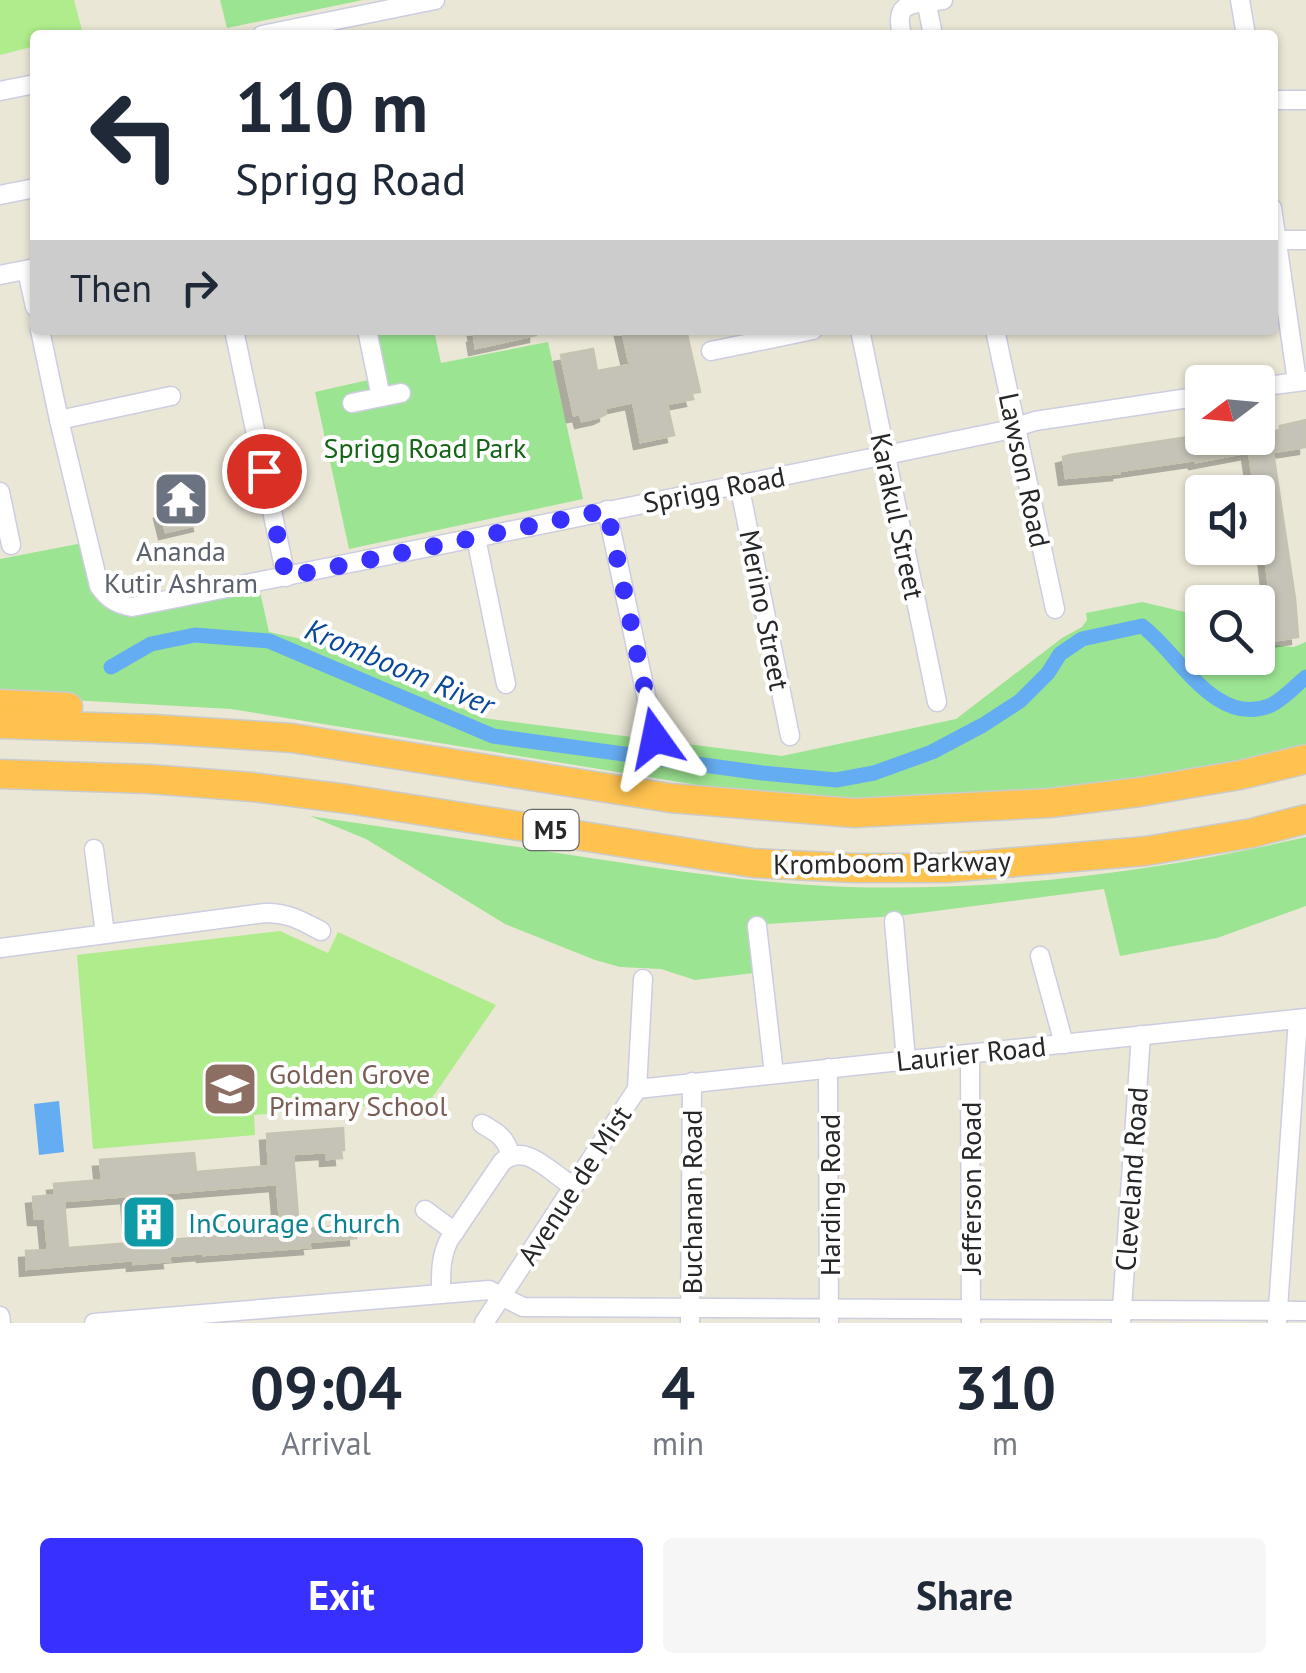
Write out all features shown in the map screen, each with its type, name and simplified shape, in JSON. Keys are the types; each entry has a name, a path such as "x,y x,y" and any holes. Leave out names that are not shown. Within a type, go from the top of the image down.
{"highway":[{"path":"0,704 188,715 254,724 292,738"},
{"name":"Kromboom Parkway","path":"0,724 292,738 670,798 854,813 1050,803 1240,775 1306,759"},
{"name":"Kromboom Parkway","path":"0,774 184,781 294,792 753,863 852,868 946,868 1146,851 1252,833 1306,819"},
{"path":"0,789 72,775"}],"street":[{"path":"287,30 435,0"},
{"path":"1240,0 1245,30"},
{"path":"901,30 899,13 909,1 932,1 934,30"},
{"path":"0,91 30,85"},
{"path":"1278,100 1306,100"},
{"path":"0,196 30,189"},
{"path":"1278,240 1306,240"},
{"path":"1275,385 1301,381 1278,256"},
{"path":"0,275 30,269"},
{"path":"41,335 58,420 171,396"},
{"path":"235,335 286,577"},
{"path":"368,335 379,387"},
{"path":"711,351 789,335"},
{"name":"Karakul Street","path":"861,335 937,702"},
{"name":"Lawson Road","path":"997,335 1055,609"},
{"path":"352,403 379,387 401,392"},
{"name":"Sprigg Road","path":"58,420 99,586 107,598 132,608 1036,422 1185,399"},
{"name":"Merino Street","path":"739,484 790,736"},
{"path":"0,492 11,545"},
{"path":"607,510 655,738"},
{"path":"476,538 506,684"},
{"path":"94,849 105,934"},
{"path":"0,948 279,912 321,931"},
{"path":"894,921 906,1060"},
{"path":"757,926 774,1074"},
{"path":"1040,956 1064,1044"},
{"name":"Avenue de Mist","path":"484,1323 636,1089 644,979"},
{"path":"1277,1317 1302,1019"},
{"name":"Laurier Road","path":"636,1089 1302,1019"},
{"name":"Cleveland Road","path":"1122,1316 1141,1035"},
{"name":"Jefferson Road","path":"970,1054 970,1316"},
{"name":"Harding Road","path":"828,1068 829,1316"},
{"name":"Buchanan Road","path":"690,1316 692,1082"},
{"path":"482,1124 503,1138 510,1155"},
{"path":"441,1294 442,1253 510,1155 528,1155 573,1186"},
{"path":"425,1210 455,1232"},
{"path":"94,1323 275,1315 488,1290 548,1315 1277,1317 1306,1312"}],"green space":[{"path":"0,0 74,0 82,30 30,30 30,47 0,55"},
{"path":"220,0 363,0 227,28"},
{"name":"Sprigg Road Park","path":"368,335 435,335 441,363 548,342 583,499 349,549 315,392 377,378"},
{"path":"88,542 99,586 118,605 258,583 269,632 320,643 483,718 782,756 956,719 1082,627 1086,613 1142,602 1185,612 1185,675 1275,675 1275,645 1294,647 1306,642 1306,748 1132,783 937,800 835,798 728,790 231,709 0,696 0,559"},
{"path":"310,816 710,875 849,887 964,886 1079,877 1193,860 1306,837 1306,906 1217,938 1120,956 1104,889 897,916 750,925 754,973 695,980 661,969 620,967 595,960 505,924 366,839"},
{"path":"280,931 328,953 338,932 496,1005 430,1101 254,1115 255,1135 93,1149 77,955"}],"water":[{"path":"59,1101 64,1152 39,1155 34,1104"}],"building":[{"path":"476,335 536,335 476,348"},
{"path":"623,335 687,335 700,392 691,393 693,399 667,404 674,435 641,442 633,402 605,408 606,414 582,421 580,414 574,415 561,355 593,349 597,371 630,365"},
{"path":"1306,420 1306,447 1275,452 1275,431"},
{"path":"1185,438 1185,455 1233,455 1066,478 1063,457"},
{"path":"1249,455 1273,455 1298,637 1277,640 1275,585 1269,585 1266,565 1275,565 1275,475 1252,475"},
{"name":"Ananda Kutir Ashram","path":"193,475 196,488 191,489 200,524 166,532 161,512 176,508 169,481"},
{"path":"343,1128 342,1158 327,1159 327,1152 293,1154 299,1229 355,1225 356,1238 309,1242 310,1247 169,1256 170,1261 134,1264 134,1260 27,1269 26,1251 48,1250 45,1218 35,1218 33,1197 55,1195 54,1184 102,1180 100,1160 194,1153 196,1172 269,1166 267,1134","holes":["277,1184 281,1231 169,1240 165,1193","128,1196 132,1243 68,1248 64,1201"]}],"waterway":[{"name":"Kromboom River","path":"111,667 151,644 195,635 269,641 493,736 836,780 874,773 932,752 983,725 1020,701 1048,673 1060,654 1082,639 1142,626 1214,697 1249,710 1274,704 1306,677"}],"place":[{"name":"Ananda Kutir Ashram","path":"181,499"},
{"name":"Golden Grove Primary School","path":"230,1089"},
{"name":"InCourage Church","path":"149,1222"}],"route":[{"path":"264,471 286,577 607,510 655,738"}]}
